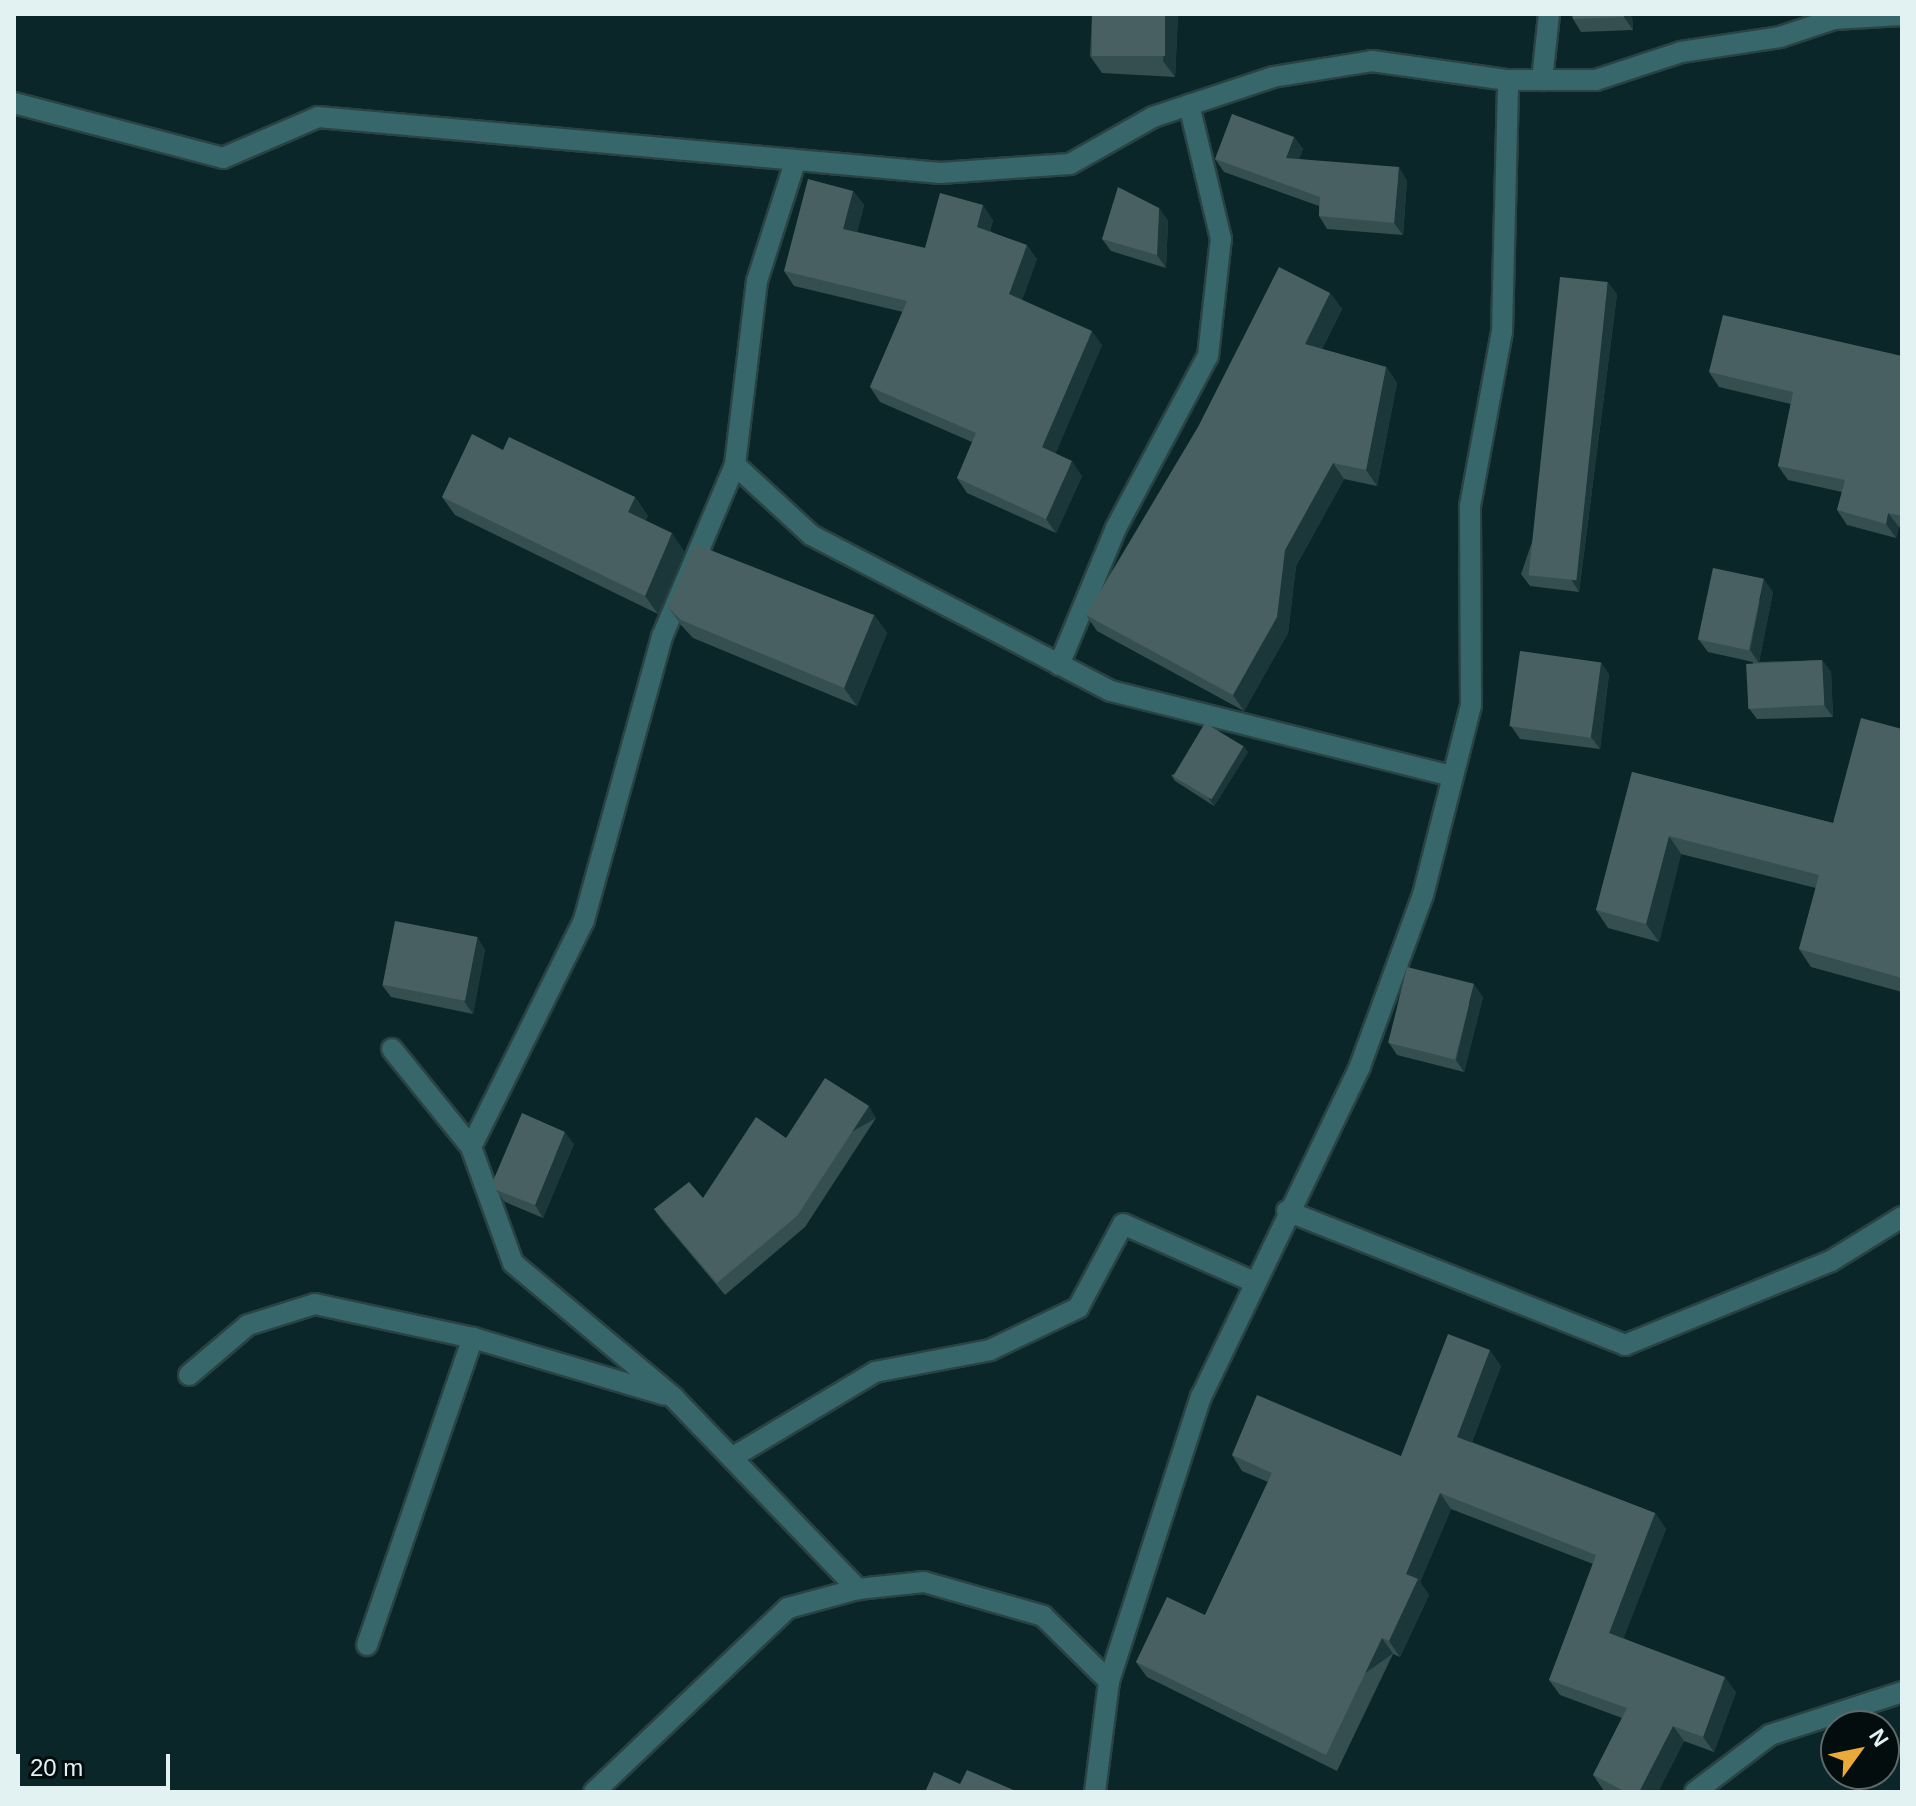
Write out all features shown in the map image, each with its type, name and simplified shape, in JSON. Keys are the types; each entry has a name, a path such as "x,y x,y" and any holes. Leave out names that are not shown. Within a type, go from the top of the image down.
{"street":[{"path":"1542,80 1549,14"},
{"path":"14,103 223,158 318,117 940,173 1070,164 1189,105 1273,77 1372,61 1508,80 1596,80 1681,52 1780,37 1834,19 1902,15"},
{"path":"1095,1792 1109,1681 1201,1397 1287,1211 1360,1066 1423,895 1471,705 1470,506 1502,332 1508,80"},
{"path":"1059,665 1116,528 1208,356 1221,239 1189,105"},
{"path":"471,1147 584,920 662,637 735,465 757,281 795,162"},
{"path":"735,465 811,535 1111,691 1452,776"},
{"path":"392,1049 471,1147 513,1263 673,1397 858,1589"},
{"path":"1287,1211 1625,1345 1831,1261 1902,1217"},
{"path":"733,1457 875,1372 990,1350 1078,1308 1123,1224 1254,1282"},
{"path":"189,1375 248,1325 315,1304 473,1338 673,1397"},
{"path":"367,1645 473,1338"},
{"path":"594,1792 788,1608 858,1589 924,1582 1043,1616 1109,1681"},
{"path":"1695,1792 1770,1735 1902,1692"}],"building":[{"path":"1092,14 1165,14 1165,56 1092,56"},
{"path":"1572,14 1624,14 1624,17 1573,19"},
{"path":"1232,114 1294,137 1286,158 1399,167 1394,223 1319,216 1320,197 1215,159"},
{"path":"808,179 853,191 843,229 925,248 940,193 983,205 977,227 1027,245 1009,294 1092,331 1042,447 1072,461 1046,519 957,478 976,433 870,387 907,301 784,271"},
{"path":"1118,187 1159,208 1157,255 1102,239"},
{"path":"1279,267 1330,293 1305,344 1386,367 1366,470 1333,463 1285,550 1277,617 1233,695 1086,615 1198,427"},
{"path":"1560,277 1608,282 1576,580 1529,575"},
{"path":"1723,315 1902,356 1902,516 1888,513 1886,524 1837,510 1845,480 1778,466 1793,392 1709,372"},
{"path":"472,434 503,450 509,437 635,497 628,512 672,533 645,596 442,497"},
{"path":"695,544 874,615 844,688 681,620 668,607"},
{"path":"1713,568 1764,579 1749,650 1698,639"},
{"path":"1520,651 1601,662 1591,738 1509,726"},
{"path":"1822,660 1824,705 1748,709 1746,664"},
{"path":"1861,718 1902,729 1902,978 1799,949 1819,875 1669,836 1646,924 1596,910 1632,772 1833,823"},
{"path":"1205,723 1244,746 1212,799 1173,776"},
{"path":"395,921 477,937 465,1001 383,985"},
{"path":"1407,967 1474,984 1455,1059 1388,1043"},
{"path":"825,1078 869,1106 797,1216 717,1283 654,1209 689,1182 703,1198 756,1117 786,1138"},
{"path":"522,1113 565,1132 535,1205 496,1190 493,1181"},
{"path":"1448,1334 1490,1350 1457,1437 1655,1513 1609,1633 1725,1677 1703,1737 1673,1726 1639,1792 1626,1792 1593,1775 1627,1708 1549,1680 1596,1555 1440,1493 1406,1574 1418,1579 1389,1641 1382,1638 1326,1755 1136,1662 1167,1597 1205,1615 1272,1473 1232,1455 1257,1395 1401,1456"},
{"path":"967,1770 1018,1792 925,1792 934,1772 960,1784"}]}
